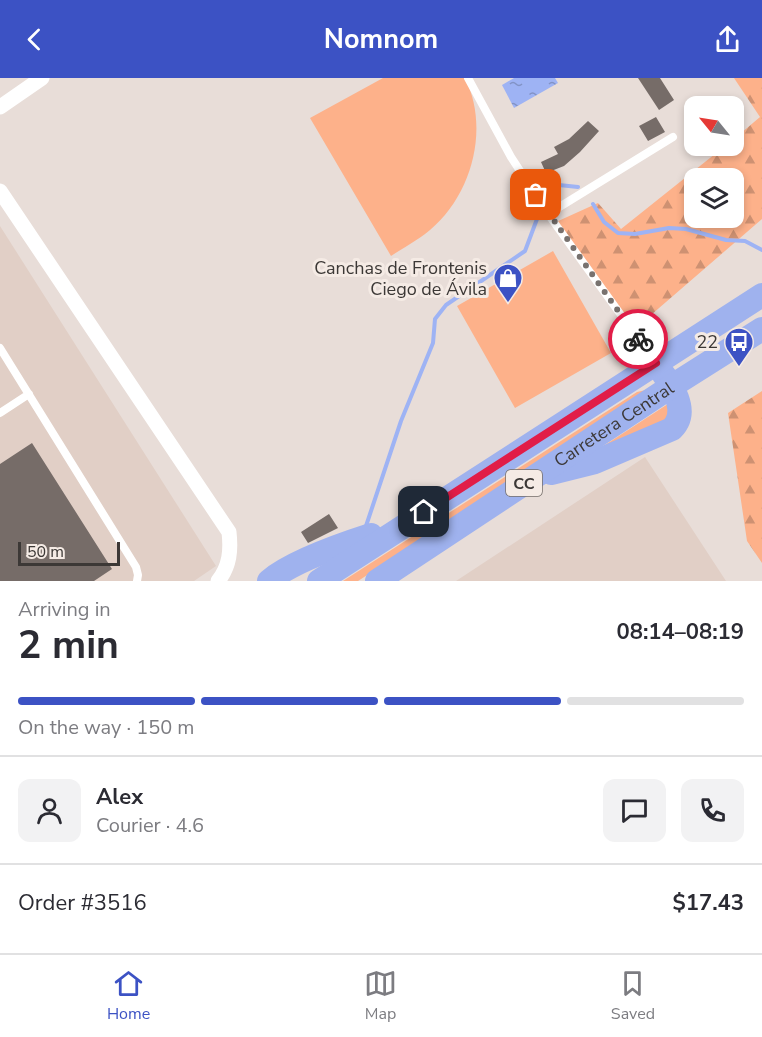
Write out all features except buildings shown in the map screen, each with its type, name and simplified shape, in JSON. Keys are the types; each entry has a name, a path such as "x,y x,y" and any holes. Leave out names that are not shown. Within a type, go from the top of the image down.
{"highway":[{"name":"Carretera Central","path":"319,581 762,295"},
{"name":"Carretera Central","path":"377,581 762,329"},
{"path":"533,478 596,462 672,429 680,418 681,411 672,386 656,363"},
{"path":"269,581 277,574 306,560 405,524"}],"street":[{"path":"0,106 42,78"},
{"path":"0,191 229,532 231,550 224,573 218,581"}],"lane":[{"path":"468,78 511,157 548,214 656,363"},
{"path":"548,214 673,136"},
{"path":"0,348 135,567 138,575 137,581"},
{"path":"0,413 29,394"}],"shaded area":[{"path":"0,226 216,566 194,581 0,581"},
{"path":"645,457 726,581 456,581"}],"green space":[{"path":"383,78 465,78 476,118 473,160 457,199 430,230 391,256 310,118"},
{"path":"734,78 762,78 762,219 629,334 556,222 598,203 621,229 684,179 684,228 744,228 744,168 697,168 712,156 744,156 744,131 760,117"},
{"path":"553,251 611,353 515,408 457,306"},
{"path":"646,390 640,398 358,581 343,581 637,392"},
{"path":"762,391 762,563 747,541 728,413"},
{"path":"671,402 672,419 585,458"}],"water":[{"path":"514,78 555,78 558,83 514,108 502,85"}],"waterway":[{"path":"548,194 559,185 578,187"},
{"path":"593,204 604,222 618,233 635,234 669,228 686,229 726,240 745,241 762,250"},
{"path":"366,526 401,421 433,343 435,319 446,305 525,251 537,219"}],"way so far":[{"path":"536,195 638,339"}],"place":[{"name":"Canchas de Frontenis Ciego de Ávila","path":"508,304"},
{"name":"22","path":"739,368"}],"route":[{"path":"424,512 656,363 638,339"}]}
